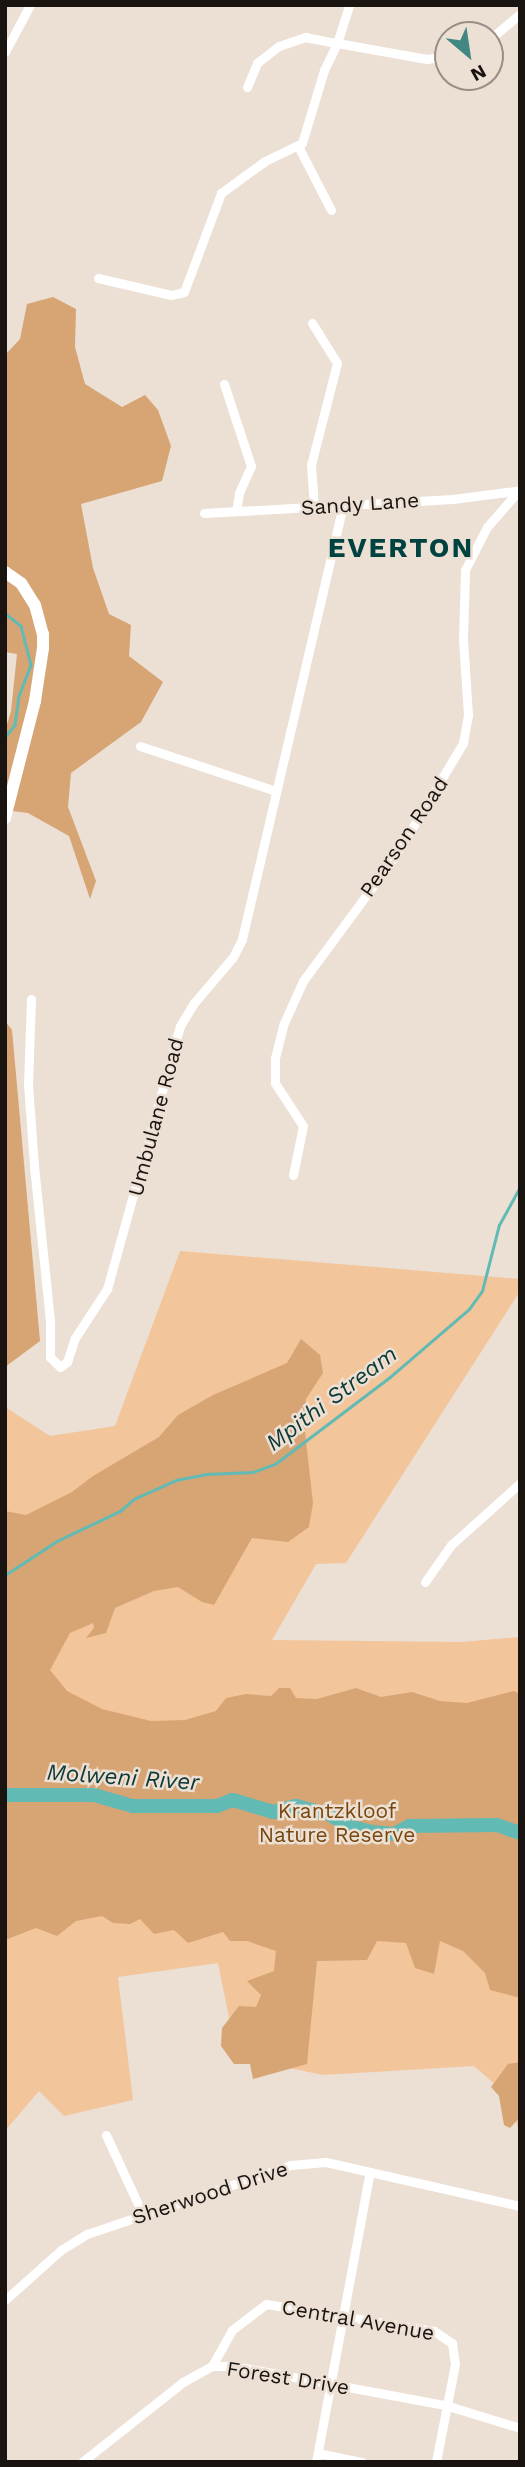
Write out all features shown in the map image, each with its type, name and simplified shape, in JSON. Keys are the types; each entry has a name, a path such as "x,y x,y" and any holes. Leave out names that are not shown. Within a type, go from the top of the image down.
{"main road":[{"path":"5,572 21,583 34,605 43,634 43,648 34,701 5,818"}],"street":[{"path":"5,52 30,5"},
{"path":"98,278 171,295 184,292 220,192 275,155 298,146 349,5"},
{"path":"504,28 520,14"},
{"path":"247,87 257,63 279,46 305,37 427,59 434,58"},
{"path":"298,146 331,210"},
{"path":"312,323 337,363 311,465 314,507"},
{"path":"224,384 251,466 239,493 236,510"},
{"name":"Sandy Lane","path":"204,513 343,505 517,490"},
{"name":"Pearson Road","path":"293,1175 303,1126 275,1083 275,1058 284,1023 303,981 396,855 463,743 468,715 463,639 465,570 487,527 517,490"},
{"name":"Umbulane Road","path":"31,999 28,1084 34,1166 50,1320 50,1357 60,1367 67,1362 75,1338 107,1289 180,1026 194,1003 233,957 242,939 343,505"},
{"path":"140,746 276,791"},
{"path":"425,1582 450,1545 520,1483"},
{"path":"106,2135 143,2215"},
{"name":"Sherwood Drive","path":"5,2300 72,2242 291,2165 326,2162 520,2206"},
{"path":"362,2462 317,2457 370,2172"},
{"name":"Central Avenue","path":"212,2366 232,2330 266,2304 343,2314 434,2331 452,2343 456,2364 445,2405 436,2462"},
{"name":"Forest Drive","path":"82,2462 183,2382 212,2366 234,2366 445,2405 520,2428"}],"green space":[{"path":"53,297 76,309 75,347 85,384 122,407 145,395 158,410 171,446 162,481 81,504 93,568 109,614 131,625 129,656 163,682 141,722 71,773 68,807 96,881 90,899 69,836 28,813 5,810 5,731 11,711 17,654 5,652 5,355 20,339 27,304"},
{"path":"5,1021 12,1030 40,1341 5,1367"},
{"name":"Krantzkloof Nature Reserve","path":"180,1251 520,1279 520,1291 346,1563 316,1564 272,1640 461,1642 520,1637 520,2133 506,2094 474,2066 323,2075 237,2057 218,1963 118,1977 133,2100 64,2116 39,2091 5,2131 5,1407 50,1436 115,1426"},
{"path":"301,1339 320,1355 323,1373 306,1399 304,1423 313,1503 309,1527 288,1542 252,1538 214,1605 202,1602 178,1587 154,1591 115,1608 106,1633 86,1638 94,1628 93,1623 70,1633 50,1670 67,1691 102,1709 151,1721 185,1720 216,1711 226,1698 246,1694 271,1696 279,1688 290,1688 296,1698 317,1699 356,1688 381,1697 412,1692 440,1701 467,1703 514,1691 520,1694 520,1998 490,1990 485,1973 463,1951 440,1941 434,1974 415,1968 406,1943 377,1941 367,1960 317,1961 307,2064 253,2079 250,2064 234,2064 221,2046 222,2028 239,2006 256,2007 261,1995 247,1981 274,1971 276,1951 247,1941 230,1941 223,1932 188,1943 174,1930 154,1934 140,1919 130,1924 113,1923 102,1916 76,1921 57,1936 36,1928 5,1940 5,1511 26,1515 72,1492 93,1476 159,1437 178,1415 213,1395 287,1363"},
{"path":"520,2062 520,2117 510,2128 504,2125 499,2096 491,2087 508,2064"}],"waterway":[{"path":"5,613 21,626 31,665 19,696 15,725 5,738"},
{"name":"Mpithi Stream","path":"5,1575 57,1541 120,1511 134,1499 176,1480 206,1474 253,1472 275,1464 390,1377 469,1309 482,1291 499,1225 520,1187"},
{"name":"Molweni River","path":"5,1795 94,1795 133,1806 217,1806 233,1800 273,1812 296,1806 329,1814 348,1826 372,1832 394,1834 410,1826 497,1825 520,1833"}],"district":[{"name":"EVERTON","path":"401,548"}]}
